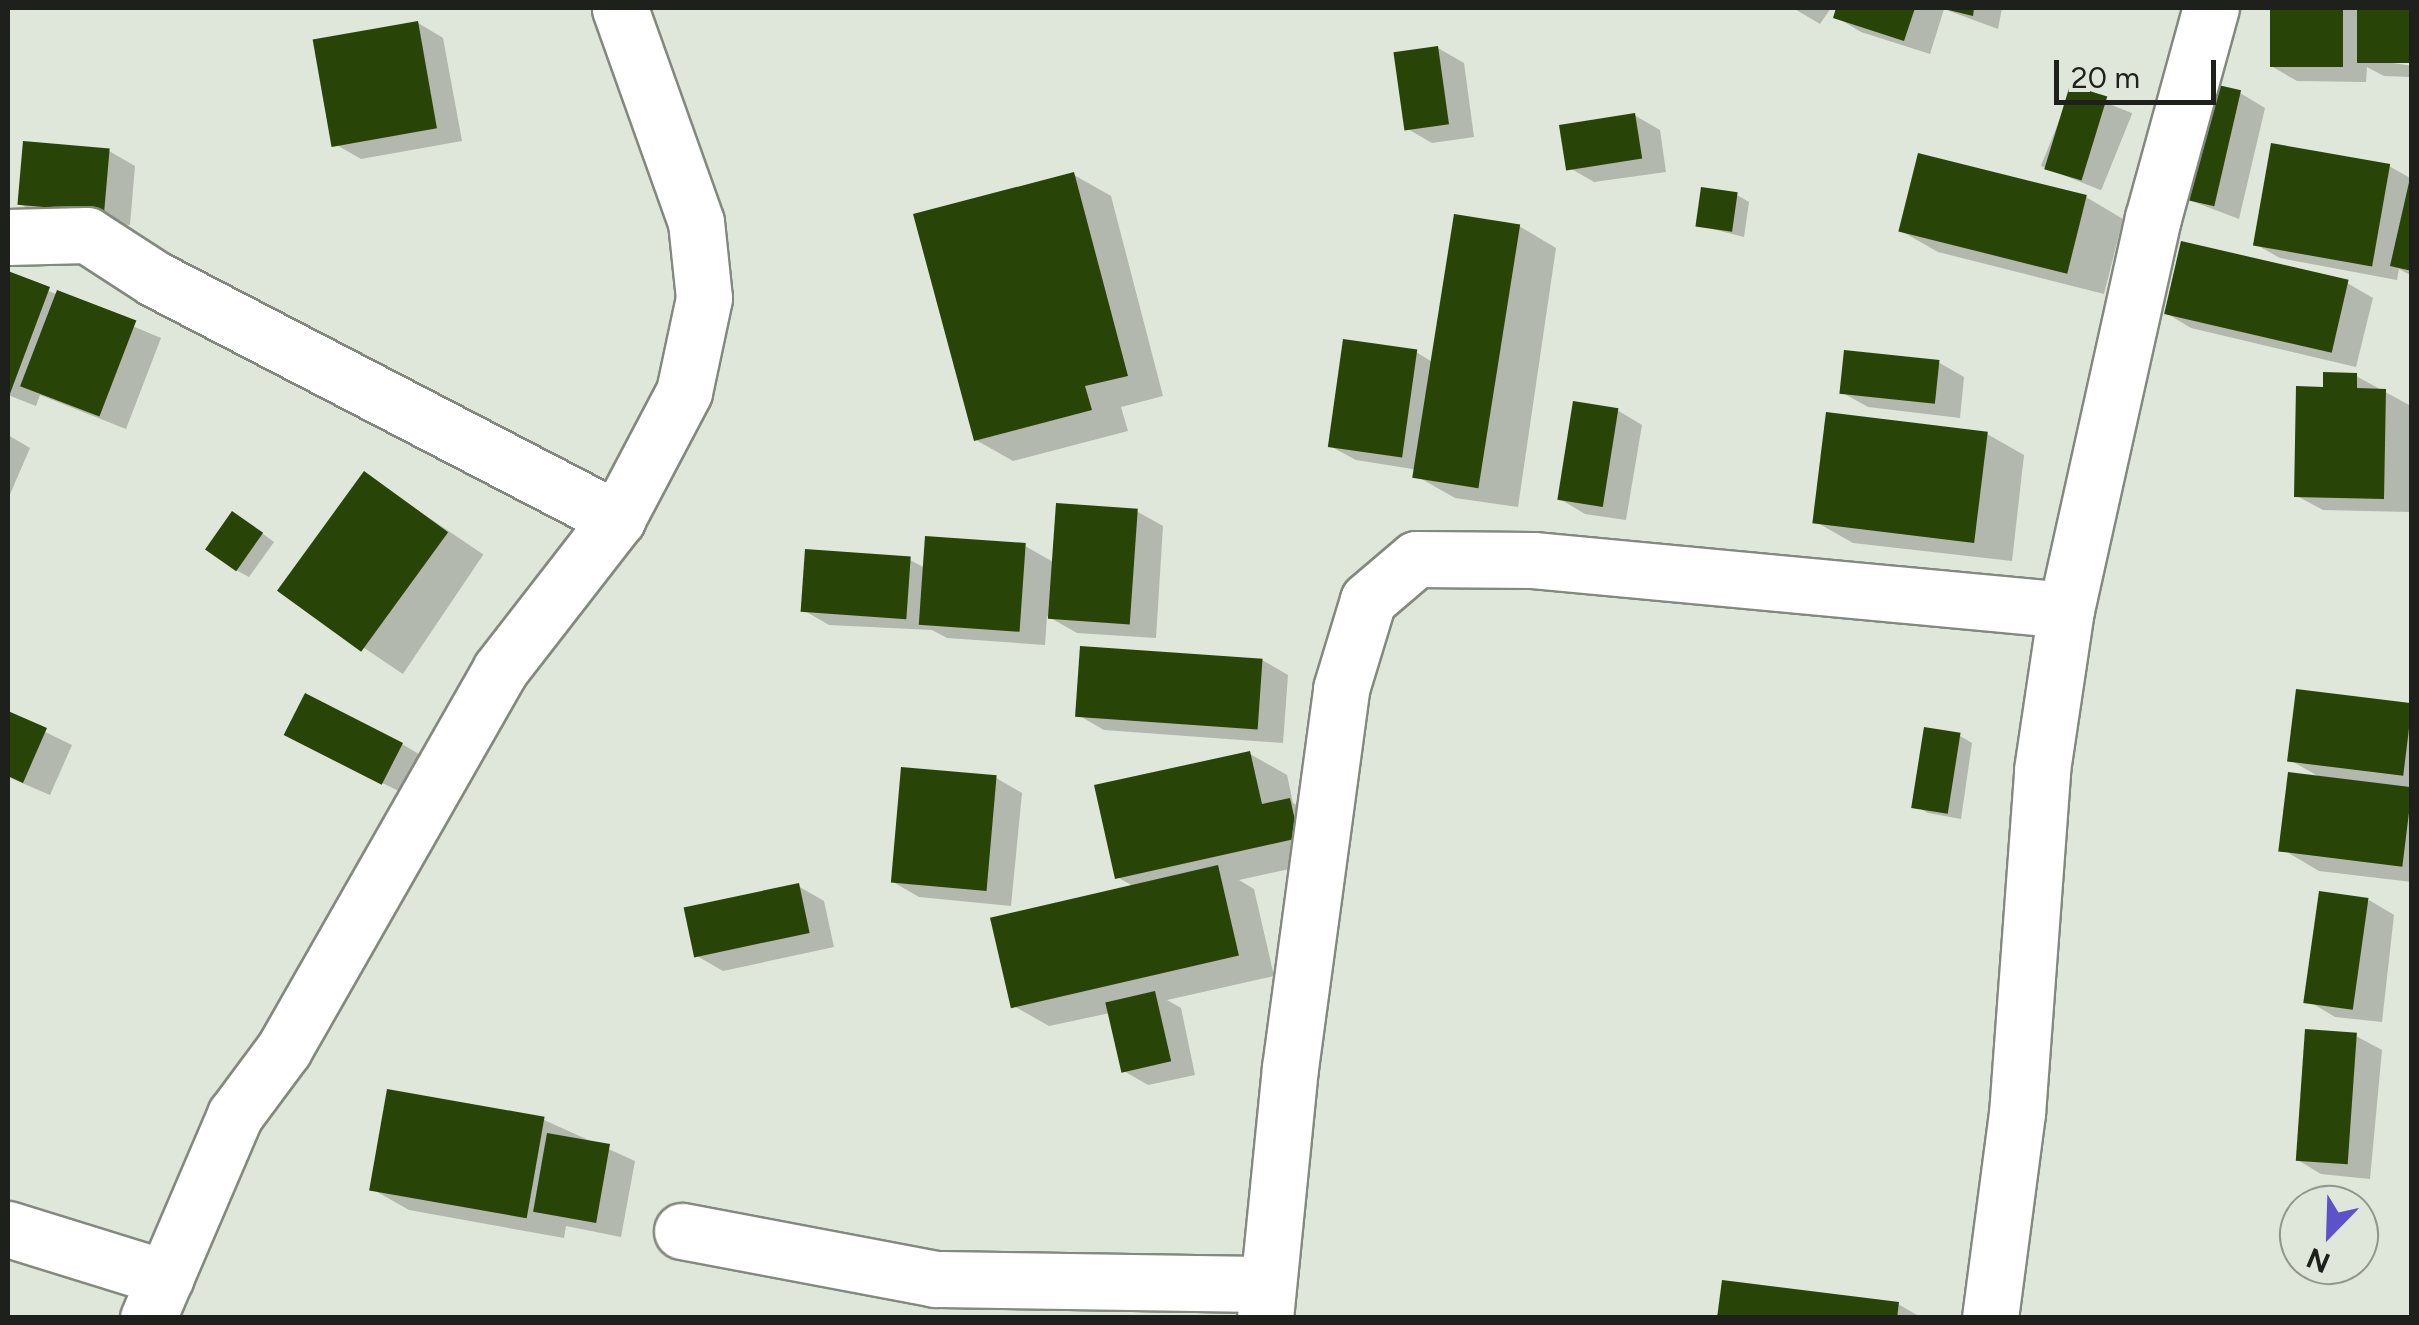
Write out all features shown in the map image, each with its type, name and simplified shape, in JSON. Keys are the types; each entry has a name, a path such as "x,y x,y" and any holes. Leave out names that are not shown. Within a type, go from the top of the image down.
{"street":[{"path":"8,1229 157,1298 235,1116 284,1049 500,670 617,519 684,392 704,298 696,222 620,8"},
{"path":"1990,1318 2017,1114 2042,770 2066,610 2154,218 2211,8"},
{"path":"8,237 87,235 155,279 617,519"},
{"path":"682,1231 936,1279 1265,1301 1341,689 1368,600 1416,558 1532,560 2066,610"}],"building":[{"path":"1836,8 1915,8 1904,41 1833,18"},
{"path":"1940,8 1974,8 1973,16"},
{"path":"2270,8 2343,8 2343,67 2270,67"},
{"path":"2357,8 2412,8 2412,63 2357,63"},
{"path":"418,21 437,128 332,147 313,40"},
{"path":"1438,46 1449,124 1404,130 1393,52"},
{"path":"2205,82 2241,90 2214,206 2178,198"},
{"path":"2070,85 2107,96 2082,181 2044,169"},
{"path":"1635,113 1642,158 1566,170 1559,125"},
{"path":"23,141 110,149 104,212 17,205"},
{"path":"2271,143 2390,164 2372,266 2253,245"},
{"path":"1918,153 2087,195 2067,274 1898,232"},
{"path":"1074,172 1128,376 1085,386 1092,410 974,441 913,214"},
{"path":"2412,178 2412,271 2390,266"},
{"path":"1701,187 1738,192 1732,232 1695,227"},
{"path":"1454,214 1520,224 1478,488 1412,478"},
{"path":"2181,241 2349,280 2332,353 2164,314"},
{"path":"8,271 50,287 8,399"},
{"path":"57,290 136,320 99,417 20,386"},
{"path":"1343,339 1417,349 1402,457 1328,447"},
{"path":"1844,350 1939,360 1935,404 1839,394"},
{"path":"2323,372 2357,373 2357,388 2386,389 2384,499 2294,497 2296,386 2323,387"},
{"path":"1573,401 1618,408 1603,507 1557,500"},
{"path":"1826,412 1988,432 1974,543 1812,523"},
{"path":"364,471 448,532 361,652 277,591"},
{"path":"1056,503 1138,509 1130,624 1048,619"},
{"path":"232,511 263,533 236,571 205,550"},
{"path":"925,536 1026,543 1020,632 919,625"},
{"path":"805,549 911,556 906,619 801,612"},
{"path":"1080,646 1263,659 1258,730 1075,717"},
{"path":"2296,689 2412,703 2403,776 2287,761"},
{"path":"305,693 403,743 382,785 284,735"},
{"path":"8,711 47,728 23,783 8,776"},
{"path":"1924,727 1961,733 1948,814 1911,808"},
{"path":"1250,751 1262,804 1290,798 1299,838 1115,879 1094,785"},
{"path":"901,767 997,775 987,891 891,883"},
{"path":"2288,772 2412,787 2402,867 2278,851"},
{"path":"1218,865 1239,956 1011,1008 990,918"},
{"path":"799,883 810,933 694,957 684,908"},
{"path":"2319,891 2369,898 2353,1010 2303,1003"},
{"path":"1155,991 1171,1061 1122,1073 1105,1002"},
{"path":"2305,1029 2357,1033 2348,1164 2296,1161"},
{"path":"387,1089 545,1117 527,1218 369,1190"},
{"path":"547,1133 610,1144 596,1223 533,1212"},
{"path":"1722,1280 1899,1302 1897,1318 1717,1318"}]}
